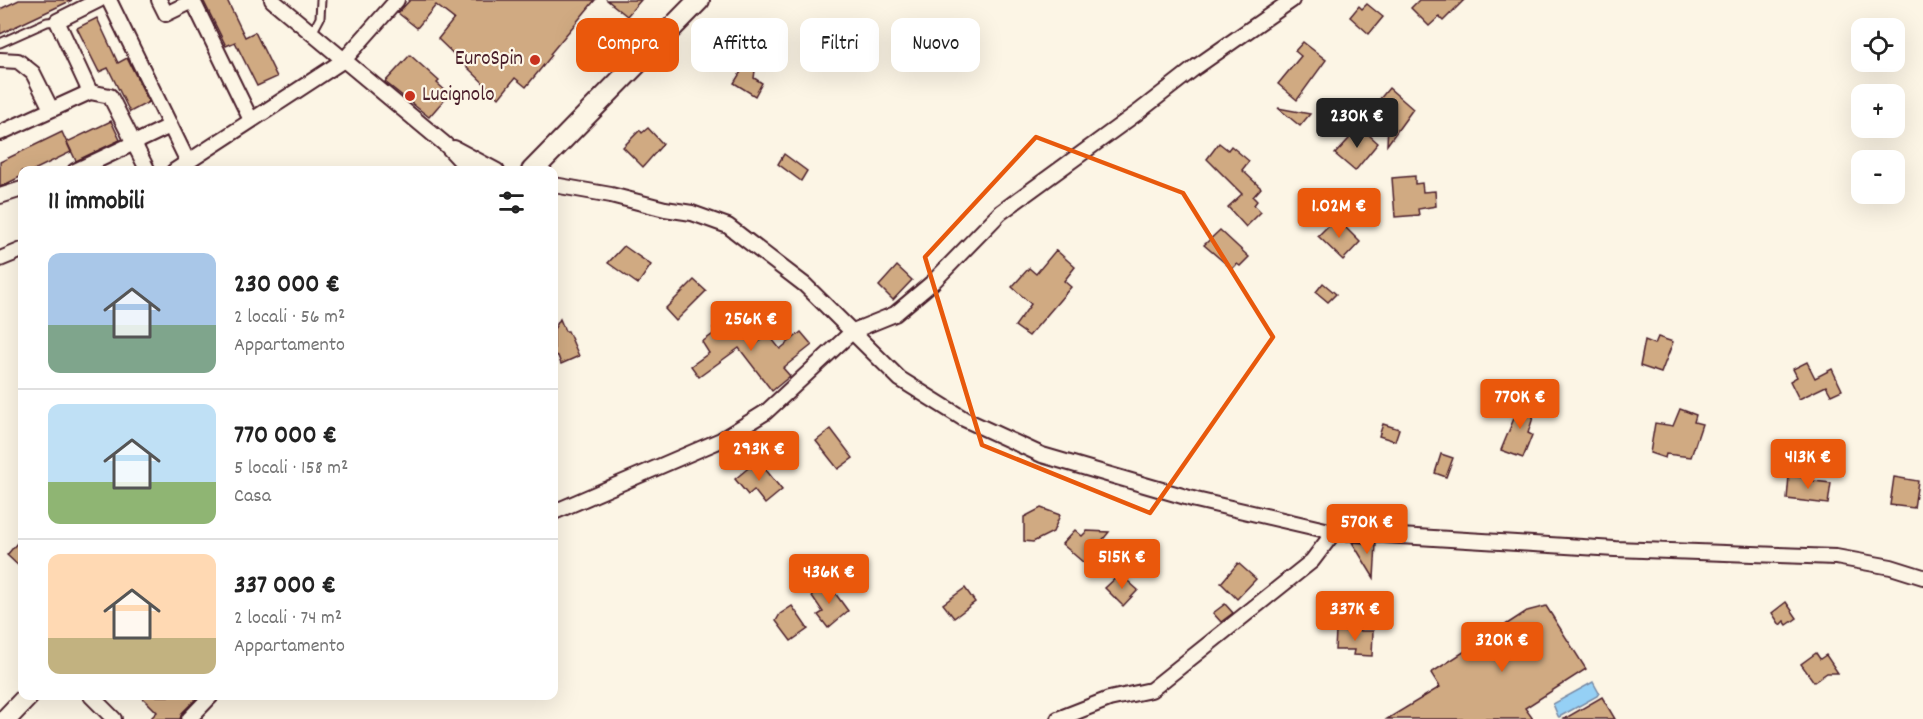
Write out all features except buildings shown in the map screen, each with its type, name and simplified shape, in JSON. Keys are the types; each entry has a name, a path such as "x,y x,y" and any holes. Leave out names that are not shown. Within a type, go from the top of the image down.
{"main road":[{"path":"537,166 699,0"},
{"path":"6,719 24,700"}],"street":[{"path":"90,92 57,21 99,0"},
{"path":"109,0 188,162"},
{"path":"159,0 166,14 193,2 251,120"},
{"path":"272,0 446,145 465,166"},
{"path":"182,166 344,60 397,0"},
{"path":"558,510 721,440 766,412 853,331 895,314 933,282 1000,213 1196,67 1292,0"},
{"path":"0,60 18,62 33,73 51,109"},
{"path":"0,133 90,92 110,96 146,166"},
{"path":"86,166 170,126"},
{"path":"446,145 487,166"},
{"path":"558,186 692,213 728,226 805,285 900,379 964,419 1042,455 1196,500 1334,532 1615,549 1836,557 1891,567 1923,577"},
{"path":"0,196 18,190"},
{"path":"0,259 18,252"},
{"path":"1058,719 1109,699 1150,690 1312,561 1334,532"},
{"path":"95,700 114,719"},
{"path":"189,719 207,700"}],"lane":[{"path":"312,33 320,18 321,0"},
{"path":"0,43 47,22 57,21"}],"highlighted area":[{"path":"1036,137 1183,193 1273,337 1150,513 982,445 925,257"}],"water":[{"path":"1593,682 1599,693 1597,696 1558,716 1553,704"}],"place":[{"name":"EuroSpin","path":"535,60"},
{"name":"Lucignolo","path":"410,96"}]}
